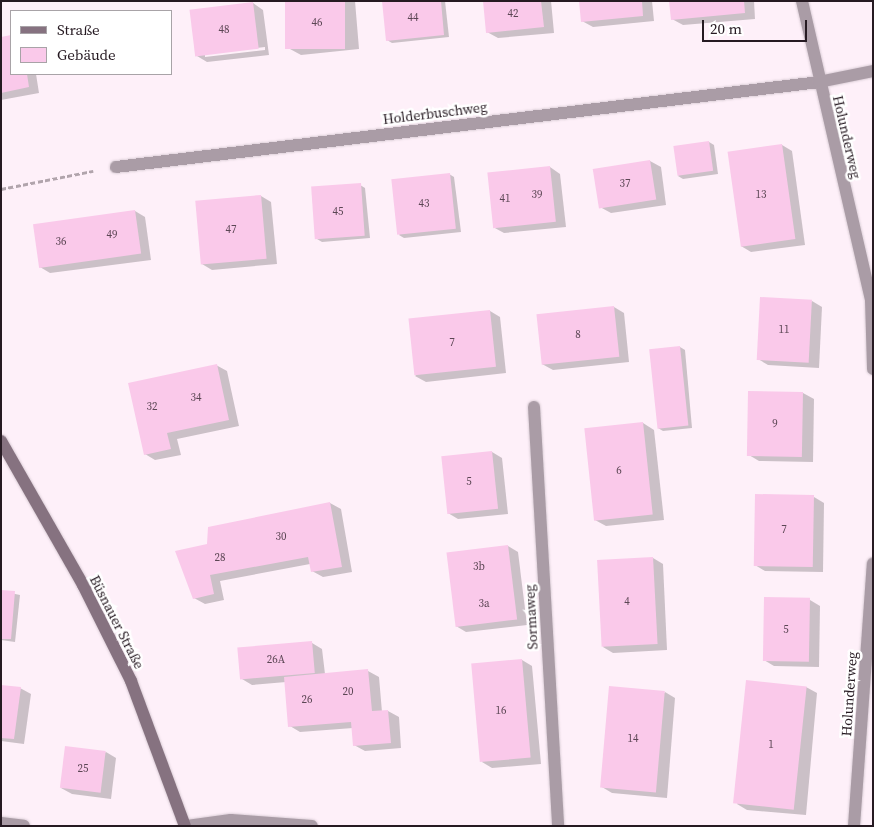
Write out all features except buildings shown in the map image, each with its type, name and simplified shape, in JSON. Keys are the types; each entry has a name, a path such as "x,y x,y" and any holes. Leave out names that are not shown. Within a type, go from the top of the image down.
{"street":[{"name":"Holunderweg","path":"802,1 819,82 871,300 873,369"},
{"name":"Holderbuschweg","path":"116,167 819,82 873,71"},
{"name":"Sormaweg","path":"534,408 558,826"},
{"name":"Büsnauer Straße","path":"1,441 83,585 131,681 186,826"},
{"name":"Holunderweg","path":"854,826 873,564"},
{"path":"186,826 231,820 312,826"},
{"path":"1,823 24,826"}],"path":[{"path":"1,189 116,167"}]}
